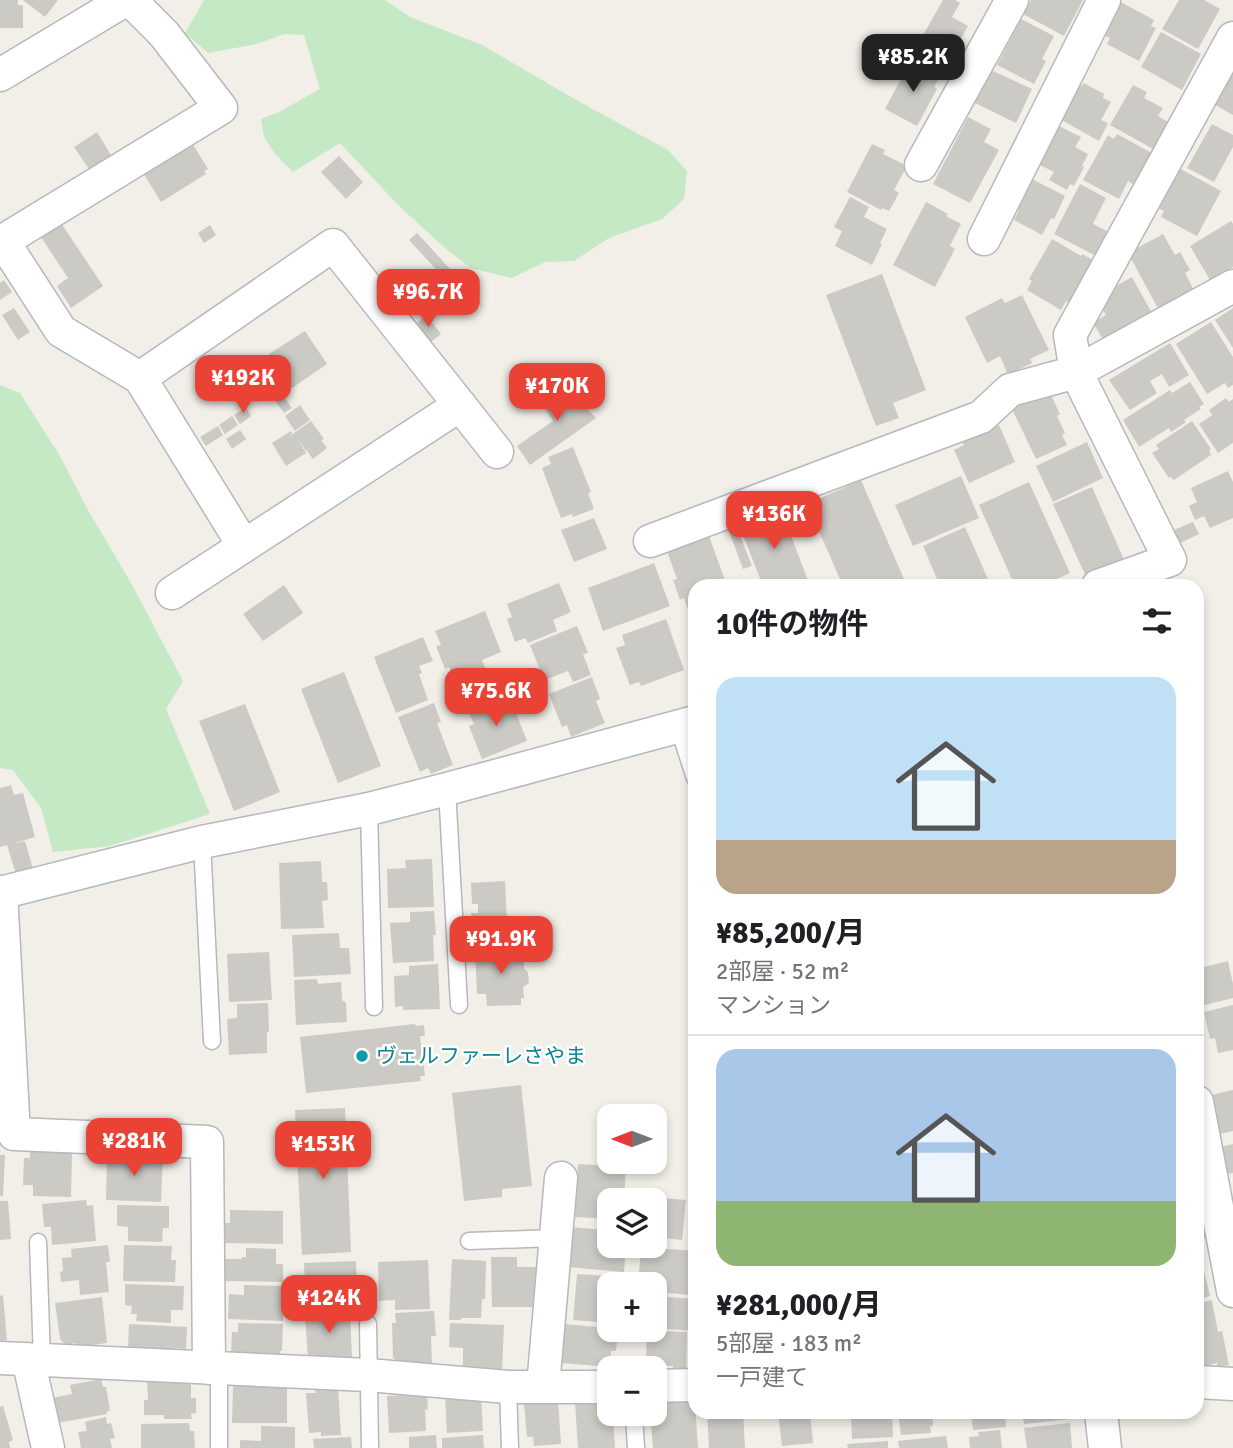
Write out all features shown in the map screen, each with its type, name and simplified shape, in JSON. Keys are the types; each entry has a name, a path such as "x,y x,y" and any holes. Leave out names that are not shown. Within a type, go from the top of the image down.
{"street":[{"path":"0,75 125,0"},
{"path":"130,0 164,34 221,108 1,240 61,331 141,378 244,547"},
{"path":"921,165 1012,0"},
{"path":"984,239 1104,0"},
{"path":"1117,579 1170,560 1076,372 1070,335 1233,38"},
{"path":"141,378 333,245 497,452"},
{"path":"650,541 981,417 1010,390 1076,372 1233,286"},
{"path":"172,593 460,405"},
{"path":"214,1368 207,1142 14,1134 0,893 202,842 369,809 686,724"},
{"path":"1204,1139 1233,1291"},
{"path":"543,1387 561,1178"},
{"path":"48,1448 23,1359 368,1375 508,1387 597,1387"},
{"path":"1204,1382 1233,1384"},
{"path":"667,1386 688,1385"},
{"path":"1102,1419 1105,1448"}],"lane":[{"path":"447,789 459,1005"},
{"path":"369,809 374,1007"},
{"path":"202,842 212,1041"},
{"path":"469,1241 556,1238"},
{"path":"23,1359 38,1242"},
{"path":"368,1324 370,1448"},
{"path":"214,1368 219,1448"},
{"path":"508,1387 510,1448"},
{"path":"635,1426 636,1448"}],"green space":[{"path":"204,0 385,0 410,17 482,45 668,150 687,171 684,199 662,219 609,238 574,261 545,262 512,278 471,268 399,206 340,143 293,172 275,154 264,137 261,119 320,89 304,35 284,34 257,44 208,53 185,33"},
{"path":"0,385 20,393 60,456 183,681 166,709 210,814 110,846 53,852 41,808 13,770 0,768"}],"building":[{"path":"0,0 18,0 18,5 23,5 23,28 0,28"},
{"path":"23,0 58,0 45,17"},
{"path":"943,0 960,3 952,17 968,26 941,74 920,62 923,55 919,52 922,47 918,44"},
{"path":"1031,0 1083,0 1064,36 1023,14"},
{"path":"1179,0 1204,0 1220,9 1198,49 1162,29"},
{"path":"1119,1 1154,20 1151,26 1156,28 1139,61 1107,44 1110,38 1105,36 1115,17 1111,15"},
{"path":"1021,19 1054,36 1042,59 1046,61 1034,84 997,65"},
{"path":"1161,32 1201,54 1182,90 1141,67"},
{"path":"910,62 939,78 934,87 937,89 917,126 885,109"},
{"path":"1233,69 1233,115 1212,103"},
{"path":"991,70 1032,89 1016,123 975,103"},
{"path":"1077,83 1082,86 1084,83 1104,94 1103,98 1111,102 1101,120 1108,123 1099,141 1058,118"},
{"path":"1133,85 1147,92 1144,98 1163,108 1158,116 1170,123 1155,150 1110,125"},
{"path":"968,117 991,129 984,142 999,150 970,203 933,184"},
{"path":"1212,124 1233,135 1233,147 1214,182 1187,168"},
{"path":"1057,125 1081,137 1075,147 1088,154 1074,186 1070,184 1067,190 1049,180 1054,172 1036,163"},
{"path":"97,132 111,155 89,169 74,147"},
{"path":"1117,134 1152,153 1134,185 1128,181 1119,199 1083,180 1108,135 1114,139"},
{"path":"192,143 208,169 204,171 206,174 161,202 142,171"},
{"path":"872,144 885,150 883,154 907,166 894,190 899,193 889,211 882,208 881,210 847,192"},
{"path":"339,156 363,182 346,199 321,172"},
{"path":"1177,167 1221,191 1197,236 1161,217 1164,211 1156,207"},
{"path":"1032,179 1065,196 1054,219 1051,218 1042,235 1014,220 1019,210 1013,207 1018,197 1022,199"},
{"path":"1080,184 1106,198 1093,224 1109,232 1096,256 1054,234"},
{"path":"850,197 869,207 864,217 887,229 872,265 835,246 842,231 834,227"},
{"path":"926,202 961,224 950,246 955,249 935,287 893,265"},
{"path":"59,220 103,286 71,308 57,286 68,278 39,234"},
{"path":"1231,221 1233,267 1210,280 1190,246"},
{"path":"210,225 216,235 204,243 198,233"},
{"path":"417,233 463,283 455,290 409,240"},
{"path":"1163,234 1175,255 1180,252 1190,270 1185,273 1196,294 1161,314 1128,253"},
{"path":"1052,239 1095,261 1070,303 1066,301 1061,310 1027,290 1032,281 1029,279"},
{"path":"882,274 926,390 893,403 899,418 876,426 826,295"},
{"path":"1132,277 1154,317 1106,344 1093,323 1106,315 1101,306 1109,301 1108,297 1112,295 1109,290"},
{"path":"4,280 12,292 0,300 0,283"},
{"path":"1022,295 1049,350 1030,359 1032,363 1008,375 1000,356 987,363 965,317 1002,298 1005,303"},
{"path":"14,308 30,332 18,340 2,315"},
{"path":"1233,308 1233,348 1215,320"},
{"path":"426,315 441,334 431,342 416,324"},
{"path":"1211,322 1233,357 1233,385 1228,388 1225,383 1207,394 1176,344"},
{"path":"305,331 327,364 292,388 269,354"},
{"path":"1170,343 1189,375 1169,387 1162,374 1150,381 1157,393 1130,410 1109,380"},
{"path":"1190,382 1204,404 1199,407 1201,409 1171,432 1169,428 1139,447 1123,420 1170,390 1172,393"},
{"path":"561,383 596,418 530,465 517,446 553,421 541,401 542,397"},
{"path":"1049,391 1060,414 1057,416 1067,445 1036,459 1012,409"},
{"path":"284,397 292,408 284,413 276,402"},
{"path":"1226,398 1229,402 1233,399 1233,443 1218,453 1199,424 1212,415 1209,410"},
{"path":"300,405 310,420 295,431 285,416"},
{"path":"246,407 251,416 240,424 234,415"},
{"path":"232,416 238,425 225,434 219,425"},
{"path":"311,421 327,448 313,459 307,451 314,445 306,451 296,436 306,453 286,466 272,443 291,431 290,436"},
{"path":"1192,421 1211,449 1211,455 1174,480 1169,478 1152,453 1159,449 1156,445"},
{"path":"999,425 1015,462 969,483 954,450 964,445 962,441"},
{"path":"218,426 223,435 206,446 200,437"},
{"path":"240,430 246,439 232,449 226,439"},
{"path":"1087,442 1103,478 1053,502 1036,466"},
{"path":"573,447 591,492 588,493 594,509 573,517 572,514 561,518 542,468 551,464 548,457"},
{"path":"1228,471 1233,482 1233,518 1210,528 1204,516 1195,520 1189,506 1197,502 1191,488"},
{"path":"961,476 979,518 913,546 895,505"},
{"path":"861,480 904,579 840,579 807,504"},
{"path":"1029,482 1070,573 1057,579 1012,579 979,505"},
{"path":"1092,487 1125,562 1087,579 1053,504"},
{"path":"781,509 807,579 760,579 739,525"},
{"path":"594,518 607,549 574,562 561,530"},
{"path":"1193,522 1199,534 1180,543 1174,530"},
{"path":"736,525 752,566 743,569 728,528"},
{"path":"965,527 988,579 937,579 923,546"},
{"path":"709,536 724,579 688,579 688,610 684,598 680,600 673,580 677,579 667,551"},
{"path":"654,563 670,606 603,631 588,588"},
{"path":"559,583 571,612 553,620 557,631 528,643 525,638 515,642 507,619 512,617 507,604"},
{"path":"284,585 303,613 263,641 243,614"},
{"path":"485,611 501,652 482,660 493,687 463,700 449,667 445,669 436,646 441,645 435,631"},
{"path":"666,619 684,670 641,686 639,682 630,685 616,648 625,645 622,635"},
{"path":"577,626 588,653 583,654 591,675 573,682 568,671 544,680 530,645"},
{"path":"423,637 433,661 419,666 428,700 396,713 374,657"},
{"path":"344,672 381,766 338,783 301,689"},
{"path":"592,677 600,699 596,701 605,723 571,737 567,725 562,727 549,694"},
{"path":"501,698 507,711 514,708 527,741 482,759 469,726 474,724 468,711"},
{"path":"434,703 441,722 437,723 453,765 431,774 428,768 420,772 398,717"},
{"path":"245,704 280,792 234,811 199,721"},
{"path":"11,785 14,795 23,793 35,837 11,844 25,841 33,869 16,874 7,845 0,847 0,788"},
{"path":"432,859 434,907 388,908 387,869 406,868 405,860"},
{"path":"321,861 322,882 327,882 328,900 322,901 324,928 281,929 279,863"},
{"path":"505,881 507,921 520,920 521,945 473,947 471,913 478,913 478,904 472,904 471,883"},
{"path":"434,911 434,961 393,963 390,923 410,922 410,912"},
{"path":"339,933 340,948 349,948 351,974 294,977 292,935"},
{"path":"524,949 524,969 528,972 529,983 523,987 524,998 521,998 521,1005 487,1006 486,994 477,994 475,951"},
{"path":"269,952 272,1000 229,1002 227,954"},
{"path":"1228,961 1233,998 1204,1005 1204,967"},
{"path":"438,964 440,1009 403,1010 403,1006 395,1007 394,976 409,975 409,966"},
{"path":"317,979 318,984 341,982 347,1022 296,1025 294,980"},
{"path":"268,1003 267,1053 229,1055 227,1019 237,1018 237,1004"},
{"path":"1233,1005 1233,1050 1218,1053 1215,1038 1210,1039 1204,1012"},
{"name":"ヴェルファーレさやま","path":"424,1025 425,1036 420,1036 425,1076 420,1076 421,1081 306,1093 300,1037"},
{"path":"521,1085 532,1186 502,1189 502,1197 464,1201 452,1093"},
{"path":"1233,1090 1233,1131 1220,1134 1211,1095"},
{"path":"345,1108 351,1252 302,1255 295,1110"},
{"path":"1233,1144 1233,1173 1226,1174 1220,1147"},
{"path":"30,1151 72,1152 71,1197 33,1196 33,1185 23,1185 24,1158 30,1158"},
{"path":"0,1155 5,1155 3,1196 0,1196"},
{"path":"107,1155 163,1157 161,1202 106,1200"},
{"path":"578,1164 597,1165 597,1174 626,1174 625,1188 597,1188 597,1218 575,1217"},
{"path":"667,1198 686,1200 682,1240 667,1238"},
{"path":"86,1200 87,1206 93,1205 96,1241 52,1245 51,1227 44,1227 42,1204"},
{"path":"0,1201 8,1201 11,1239 0,1240"},
{"path":"117,1205 169,1206 169,1228 163,1228 162,1242 128,1241 128,1227 117,1226"},
{"path":"230,1210 283,1211 283,1244 225,1243 225,1223 230,1223"},
{"path":"571,1227 597,1229 597,1258 625,1258 624,1272 567,1267"},
{"path":"108,1245 110,1262 106,1262 109,1292 80,1295 79,1280 61,1282 62,1258 72,1257 71,1249"},
{"path":"124,1245 172,1246 171,1260 176,1260 175,1282 123,1281"},
{"path":"246,1248 276,1249 276,1264 283,1264 283,1282 223,1281 223,1259 242,1259 246,1257"},
{"path":"667,1249 688,1250 688,1295 667,1293 667,1272 639,1272 640,1258 667,1258"},
{"path":"491,1257 517,1257 517,1267 536,1267 536,1307 492,1307"},
{"path":"452,1259 486,1261 485,1299 482,1299 481,1318 449,1320"},
{"path":"428,1260 430,1309 395,1310 395,1300 379,1301 378,1262"},
{"path":"356,1261 357,1290 350,1290 351,1310 306,1311 304,1263"},
{"path":"1204,1271 1210,1296 1204,1297"},
{"path":"577,1274 597,1275 597,1322 573,1320"},
{"path":"125,1284 184,1286 183,1310 171,1310 171,1323 136,1321 137,1314 131,1314 132,1306 125,1305"},
{"path":"244,1285 283,1286 283,1321 228,1319 229,1294 244,1295"},
{"path":"3,1295 7,1340 0,1341 0,1296"},
{"path":"102,1297 107,1343 77,1347 76,1343 65,1345 60,1339 55,1303"},
{"path":"667,1297 688,1298 688,1330 667,1329"},
{"path":"1212,1300 1218,1332 1222,1331 1229,1365 1217,1367 1217,1363 1204,1366 1204,1302"},
{"path":"434,1311 436,1336 431,1336 432,1365 400,1366 393,1357 392,1323 396,1323 395,1313"},
{"path":"350,1312 352,1357 308,1359 305,1314"},
{"path":"238,1323 283,1324 280,1356 231,1355 232,1332 238,1332"},
{"path":"450,1323 504,1325 502,1371 463,1369 463,1348 449,1347"},
{"path":"129,1324 187,1327 186,1349 128,1349"},
{"path":"565,1324 597,1327 597,1342 617,1342 616,1351 611,1351 611,1356 597,1356 597,1366 562,1363"},
{"path":"667,1331 687,1332 686,1372 672,1371 673,1366 667,1366 667,1356 646,1356 647,1342 667,1342"},
{"path":"101,1379 103,1387 106,1387 110,1411 107,1411 107,1414 57,1423 52,1398 72,1394 70,1385"},
{"path":"191,1380 191,1398 196,1398 196,1413 191,1414 192,1419 164,1419 164,1415 144,1415 144,1400 148,1400 147,1381"},
{"path":"233,1386 287,1387 287,1423 232,1423"},
{"path":"338,1387 341,1435 321,1436 321,1432 309,1433 306,1393 316,1393 315,1389"},
{"path":"427,1394 426,1431 389,1433 387,1396"},
{"path":"481,1395 483,1431 447,1433 445,1397"},
{"path":"688,1398 688,1419 696,1419 698,1448 653,1448 651,1426 667,1426 667,1400"},
{"path":"558,1401 561,1444 534,1446 533,1437 527,1437 524,1404"},
{"path":"597,1401 597,1426 614,1426 615,1448 578,1448 575,1402"},
{"path":"3,1406 13,1440 9,1442 10,1448 0,1448 0,1407"},
{"path":"106,1417 107,1424 111,1423 115,1438 110,1439 112,1448 81,1448 78,1432 87,1431 85,1422"},
{"path":"707,1419 743,1419 745,1448 709,1448"},
{"path":"779,1419 811,1419 813,1443 782,1446"},
{"path":"851,1419 892,1419 893,1437 852,1439"},
{"path":"899,1419 932,1419 931,1433 901,1435"},
{"path":"972,1419 1005,1419 1006,1427 973,1430"},
{"path":"1023,1419 1070,1419 1024,1424"},
{"path":"189,1423 190,1431 194,1431 195,1448 141,1448 141,1424"},
{"path":"1070,1423 1072,1448 1027,1448 1024,1428"},
{"path":"261,1426 295,1427 295,1448 240,1448 240,1440 261,1441"},
{"path":"1000,1430 1002,1448 970,1448 969,1437 979,1436 978,1432"},
{"path":"436,1435 437,1448 409,1448 409,1437"},
{"path":"483,1435 484,1448 442,1448 442,1438"},
{"path":"946,1436 948,1448 899,1448 898,1441"},
{"path":"351,1437 352,1448 314,1448 313,1439"},
{"path":"888,1441 888,1448 848,1448 847,1444"}],"place":[{"name":"ヴェルファーレさやま","path":"362,1056"}]}
